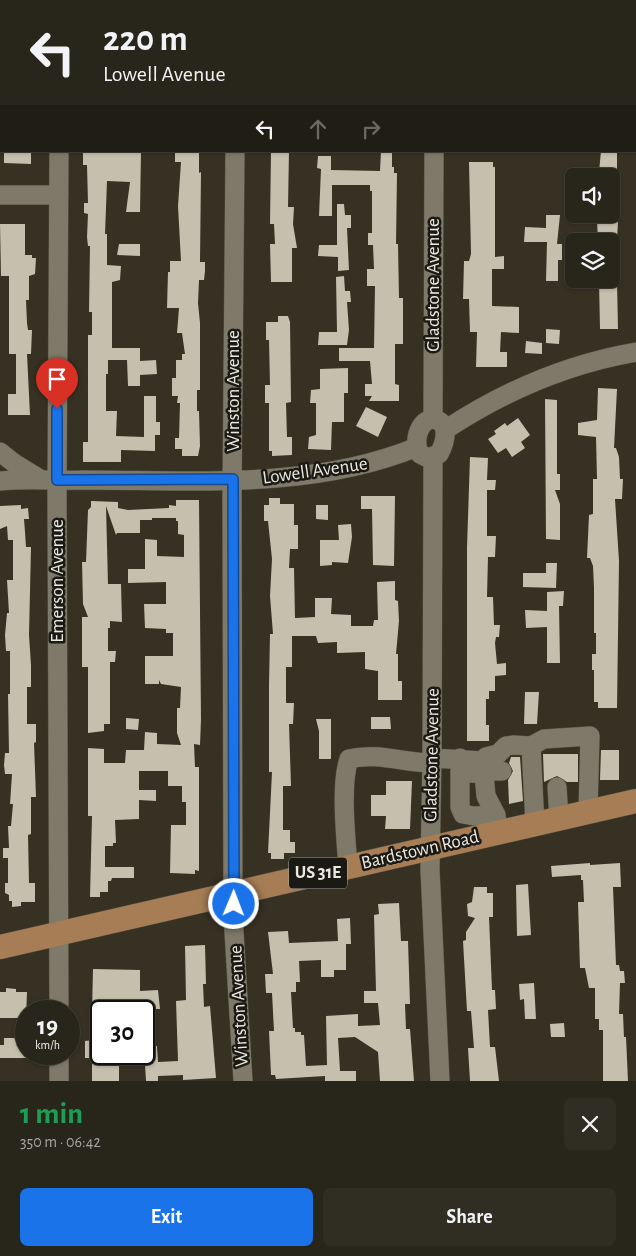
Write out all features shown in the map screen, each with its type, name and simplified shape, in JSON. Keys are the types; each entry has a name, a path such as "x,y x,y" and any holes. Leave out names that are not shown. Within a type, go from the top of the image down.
{"main road":[{"name":"Bardstown Road","path":"0,947 429,848 497,824 535,824 636,801"}],"street":[{"name":"Emerson Avenue","path":"59,152 49,480 59,843 59,1000"},
{"name":"Winston Avenue","path":"235,152 233,479 234,892 243,1081"},
{"name":"Gladstone Avenue","path":"434,152 439,424"},
{"path":"0,195 59,195"},
{"path":"439,424 443,446 439,454 433,458 424,457 417,447 418,432 426,420 439,424 542,377 569,367 636,352"},
{"name":"Lowell Avenue","path":"0,481 300,477 339,471 386,460 417,447"},
{"path":"0,452 14,463 49,480"},
{"name":"Gladstone Avenue","path":"433,458 432,761 429,848 440,1081"},
{"path":"497,824 486,796 491,768 498,754 506,746 531,746 544,739 597,736 588,812"},
{"path":"531,746 535,824"},
{"path":"348,867 345,768 349,759 399,758 417,763 432,761 461,763 482,761 491,768"},
{"path":"461,763 460,807 463,814 497,824"},
{"path":"557,787 559,818"},
{"path":"59,1065 59,1081"}],"building":[{"path":"4,152 31,152 31,164 4,163"},
{"path":"83,152 141,152 140,212 126,212 130,182 107,181 105,234 107,234 107,265 121,266 120,280 112,282 112,348 140,348 140,361 156,360 157,374 140,375 140,386 128,386 127,360 108,360 106,411 117,411 116,436 144,437 144,396 156,396 156,422 160,422 160,435 155,435 155,451 121,450 121,462 83,462 83,442 88,442 88,335 92,335 92,312 89,312 90,246 88,246 87,237 88,214 84,213 84,203 88,203 87,165 83,165"},
{"path":"175,152 199,152 199,173 201,172 200,262 205,262 205,271 204,280 199,280 198,303 200,323 200,390 197,390 197,411 199,411 200,446 198,456 182,456 182,449 175,449 175,438 179,438 180,403 177,403 178,396 172,396 172,378 176,378 176,360 182,360 182,354 185,354 182,333 177,333 179,308 167,308 170,261 181,261 178,206 181,162 175,162"},
{"path":"271,152 289,152 288,207 294,207 293,224 297,248 292,248 292,282 271,282 270,244 275,244 274,224 270,224"},
{"path":"381,152 392,152 392,167 394,167 394,173 397,173 396,244 398,244 399,298 403,298 403,344 395,344 395,384 399,385 399,401 369,401 372,396 365,396 365,384 372,384 370,361 339,361 339,348 374,348 375,286 367,286 367,269 374,269 373,245 368,245 368,233 372,233 372,191 370,191 370,185 332,185 332,216 319,216 321,169 317,168 318,156 331,156 331,170 380,171"},
{"path":"601,152 617,152 617,168 599,168"},
{"path":"469,162 493,162 493,167 495,167 495,257 504,256 504,269 492,269 492,306 519,307 519,333 501,332 500,352 507,352 507,367 476,367 477,332 470,332 469,299 463,299 464,261 469,261 471,254"},
{"path":"337,204 344,204 345,215 351,215 351,228 347,228 349,270 338,271 338,257 318,256 319,245 337,245"},
{"path":"546,215 560,215 557,244 562,244 562,260 558,260 558,281 546,281 547,242 524,242 525,227 546,228"},
{"path":"597,223 618,223 617,233 598,233"},
{"path":"0,224 25,224 25,255 32,255 32,258 36,258 35,274 29,276 29,300 26,300 28,330 32,330 31,354 27,354 30,415 8,415 8,394 16,394 16,354 9,354 9,276 1,276"},
{"path":"119,244 140,244 140,256 117,255"},
{"path":"344,276 345,291 350,291 351,302 347,302 349,330 347,345 318,345 319,332 337,332 336,277"},
{"path":"599,288 617,288 618,329 600,329"},
{"path":"278,316 288,316 290,322 291,402 286,403 287,437 292,437 292,455 272,456 272,451 269,451 269,403 265,403 265,385 270,385 269,340 266,340 266,322 278,322"},
{"path":"546,329 560,330 559,344 546,343"},
{"path":"526,341 542,343 542,354 525,353"},
{"path":"348,368 348,393 344,393 344,422 332,422 331,450 308,449 309,437 316,435 316,403 310,403 311,390 320,389 320,369"},
{"path":"598,388 617,389 614,448 616,448 619,457 620,479 623,479 622,499 615,499 619,561 617,708 598,708 598,702 594,702 592,654 596,654 596,633 594,633 593,566 590,558 587,558 589,515 593,514 593,479 597,479 596,437 578,435 578,423 597,420"},
{"path":"545,399 557,400 557,474 560,474 560,490 555,490 560,504 560,540 546,539"},
{"path":"366,407 387,417 378,437 356,426"},
{"path":"518,418 530,435 521,442 525,448 512,457 506,448 498,453 488,439 496,434 494,431 505,423 507,426"},
{"path":"470,457 488,458 487,480 496,480 495,490 487,490 487,536 496,536 495,557 488,557 487,597 493,597 494,625 500,625 499,637 496,637 495,643 497,664 506,663 506,675 495,676 495,691 489,691 489,699 486,699 486,725 489,725 489,741 467,741 467,548"},
{"path":"361,496 395,496 394,566 373,565 372,509 361,509"},
{"path":"269,498 280,498 280,504 294,504 294,525 298,525 298,549 290,549 289,568 294,568 295,618 315,617 315,598 332,598 331,614 351,615 351,626 373,626 374,620 378,620 377,582 395,581 395,600 398,601 399,621 396,654 398,654 398,681 402,681 402,700 378,700 378,671 365,669 365,652 337,653 337,642 318,643 316,636 292,636 292,667 286,667 286,703 294,703 293,724 289,724 291,786 283,786 283,830 290,830 290,842 295,842 295,853 284,853 284,859 271,859 271,853 268,853 272,772 269,772 270,634 273,634 270,596 272,559 268,521 264,521 264,505 269,505"},
{"path":"176,500 199,500 201,719 200,745 194,744 195,767 199,767 199,871 195,870 195,874 170,873 171,825 186,825 186,802 182,802 182,786 168,786 168,771 139,771 139,790 156,790 156,801 139,800 139,819 115,820 116,843 113,843 113,846 105,846 105,867 134,867 134,878 112,878 111,881 108,881 108,892 100,892 100,897 90,897 92,816 88,816 88,748 104,749 104,763 125,763 126,750 144,750 145,732 157,733 157,744 181,745 177,733 177,708 180,708 181,687 161,684 159,680 159,684 145,684 145,656 173,656 173,633 166,633 166,629 145,628 144,604 166,604 166,582 128,583 128,569 145,569 145,539 157,540 157,556 184,557 184,535 178,534 178,521 176,521 176,518 152,518 152,520 140,520 140,533 117,533 116,535 106,506 108,584 121,584 122,622 110,621 110,628 108,628 108,651 116,651 115,662 110,662 110,724 104,724 104,731 88,733 88,667 82,667 82,617 88,617 83,604 82,562 86,562 88,510 91,507 91,501 118,502 118,508 128,510 169,508 169,505 176,506"},
{"path":"21,505 21,509 28,508 29,519 24,519 26,547 31,547 29,635 31,687 27,687 27,724 36,724 36,742 34,743 36,797 31,797 31,834 28,835 29,883 35,883 35,902 21,902 21,906 12,907 9,895 5,893 5,883 8,883 8,858 3,858 3,848 9,848 8,826 11,826 13,804 10,804 12,774 5,774 4,765 5,753 9,753 8,694 10,694 10,651 6,651 5,635 7,613 9,613 7,580 13,580 13,540 8,540 7,526 0,529 0,506"},
{"path":"316,505 328,505 328,520 316,519"},
{"path":"351,524 352,537 348,563 332,562 332,565 320,566 320,540 339,540 338,525"},
{"path":"546,563 557,563 556,588 523,587 523,573 546,573"},
{"path":"564,591 563,606 559,606 560,663 547,663 547,627 526,628 525,610 547,611 547,592"},
{"path":"525,692 539,692 537,724 524,724"},
{"path":"371,717 390,717 391,729 371,729"},
{"path":"126,718 139,719 138,730 126,729"},
{"path":"316,719 331,719 331,759 319,759 319,731"},
{"path":"601,750 619,750 619,780 600,780"},
{"path":"543,754 578,754 578,782 567,782 557,776 544,782"},
{"path":"511,757 520,757 523,801 509,804 508,780 513,771 509,763"},
{"path":"386,781 412,781 410,829 385,829 386,816 371,816 371,795 386,795"},
{"path":"590,863 590,865 620,863 621,887 613,887 616,965 619,965 620,971 624,971 625,983 620,983 619,1014 623,1014 628,1081 603,1081 603,1030 599,1030 599,1019 595,1019 595,988 589,988 585,968 580,968 578,902 584,902 583,880 581,880 581,875 552,877 551,866"},
{"path":"528,884 531,935 517,936 516,885"},
{"path":"474,887 487,887 487,893 493,893 493,917 489,917 492,990 495,990 496,1009 488,1010 490,1047 495,1047 499,1081 470,1081 468,1048 474,1048 471,1011 467,1011 463,941 466,940 466,932 475,918 468,916 467,904 472,902"},
{"path":"399,903 401,941 408,941 410,1004 405,1004 406,1029 410,1029 414,1081 380,1081 378,1052 355,1037 338,1038 340,1071 356,1071 356,1081 325,1081 325,1076 276,1079 275,1075 271,1075 269,1031 274,1031 272,993 266,993 265,974 273,974 268,932 288,931 289,943 338,941 337,919 350,918 351,944 346,944 346,970 334,970 334,977 321,977 321,960 299,961 300,982 296,982 296,992 291,992 293,1028 295,1028 295,1032 301,1032 301,1035 304,1035 306,1066 327,1065 326,1016 358,1014 358,1026 380,1025 378,1003 364,1003 364,991 376,991 374,915 379,914 378,904"},
{"path":"205,945 206,984 203,984 204,1007 210,1006 216,1078 183,1080 183,1075 158,1076 158,1081 146,1081 145,1065 155,1065 155,1046 157,1046 158,1062 178,1061 176,1001 186,1000 185,946"},
{"path":"93,969 140,970 140,991 158,990 160,1009 155,1009 155,1000 92,1000"},
{"path":"534,983 536,1019 525,1019 524,999 520,1000 519,984"},
{"path":"6,988 16,989 16,992 27,992 27,1000 15,1000 15,1018 0,1018 0,992 6,992"},
{"path":"564,1023 565,1037 551,1037 550,1024"},
{"path":"4,1038 15,1038 15,1058 0,1058 0,1045 4,1045"},
{"path":"90,1040 90,1058 85,1058 85,1041"},
{"path":"92,1065 119,1065 119,1081 92,1081"}],"route":[{"path":"57,409 57,480 233,479 234,904"}]}
